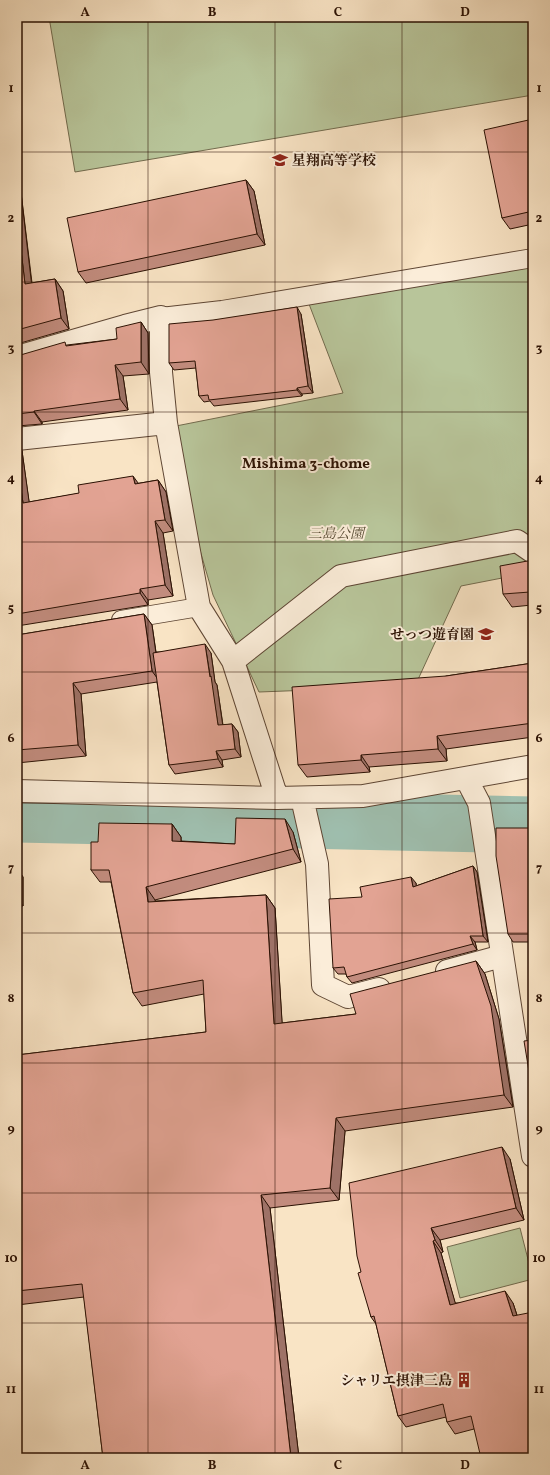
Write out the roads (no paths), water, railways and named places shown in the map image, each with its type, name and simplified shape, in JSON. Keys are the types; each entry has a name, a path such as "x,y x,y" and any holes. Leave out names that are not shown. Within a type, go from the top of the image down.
{"street":[{"path":"17,358 125,326 162,317 161,372 166,423 199,607 233,661 277,798"},
{"path":"17,439 166,423"},
{"path":"233,661 340,576 517,542 533,552"},
{"path":"17,790 277,798 305,812 363,796 533,766"},
{"path":"466,778 480,803 533,1156"},
{"path":"305,812 317,864 323,985 348,997 394,985"},
{"path":"425,976 502,956"}],"lane":[{"path":"162,317 222,310 533,258"},
{"path":"108,622 199,607"}],"waterway":[{"path":"17,814 533,825"}],"place":[{"name":"星翔高等学校","path":"280,160"},
{"name":"せっつ遊育園","path":"486,634"},
{"name":"シャリエ摂津三島","path":"464,1380"}],"district":[{"name":"Mishima 3-chome","path":"306,463"}],"park label":[{"name":"三島公園","path":"336,533"}]}
